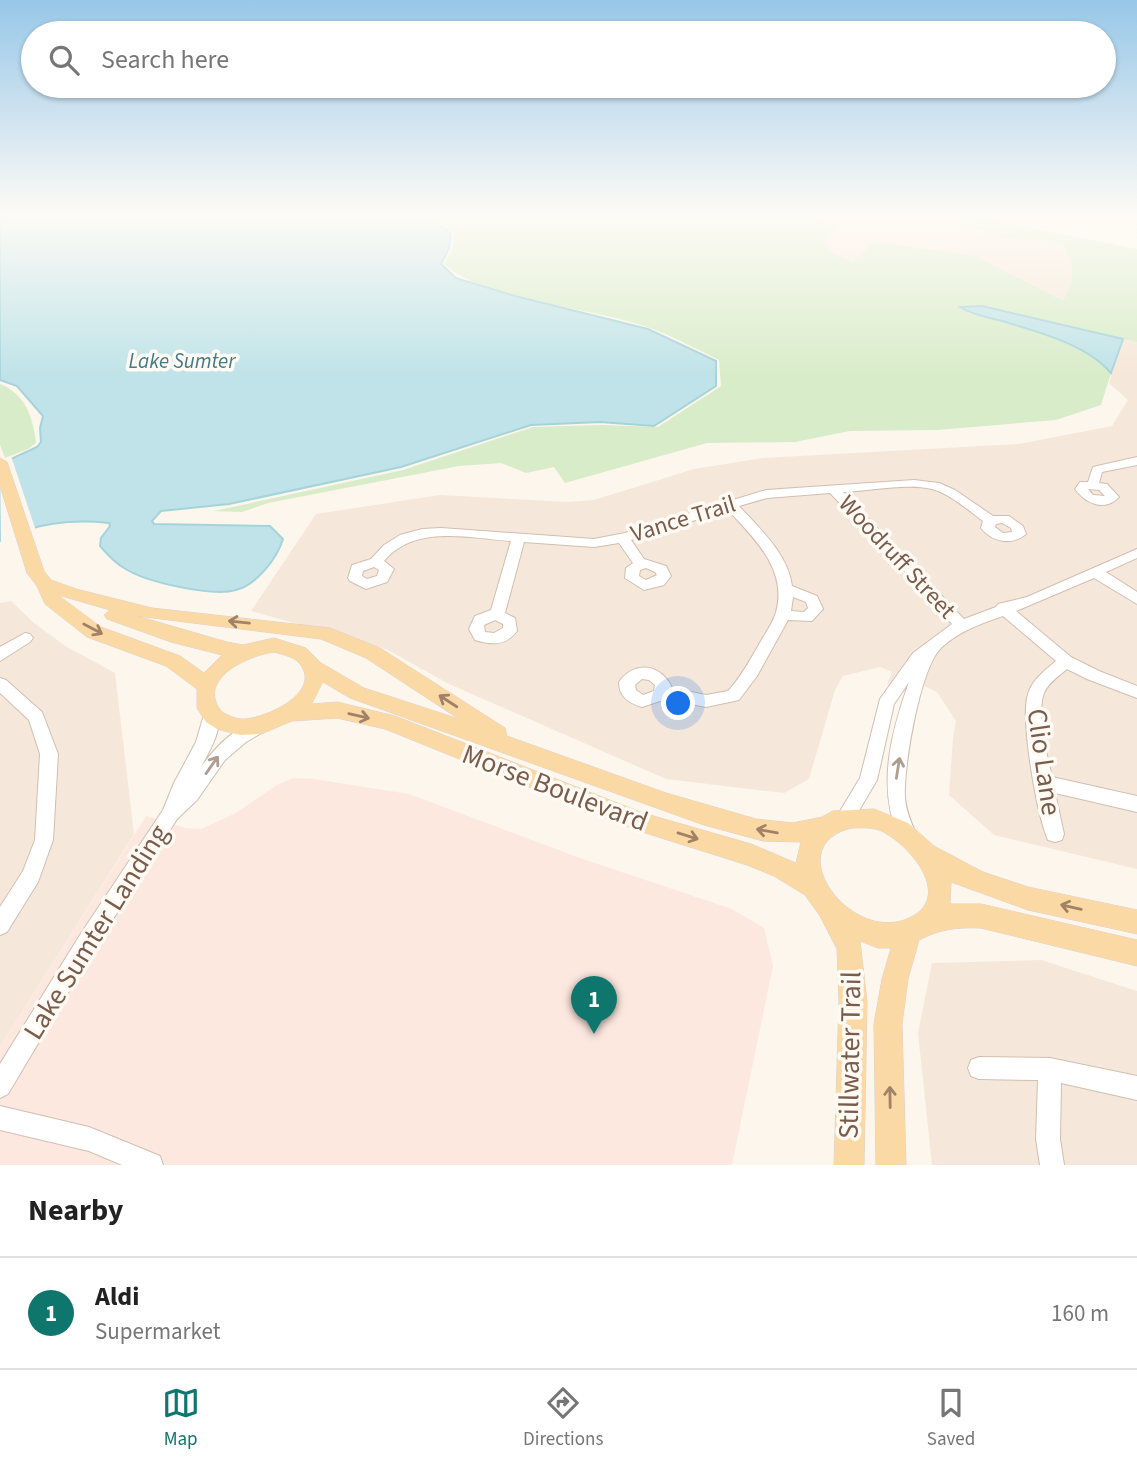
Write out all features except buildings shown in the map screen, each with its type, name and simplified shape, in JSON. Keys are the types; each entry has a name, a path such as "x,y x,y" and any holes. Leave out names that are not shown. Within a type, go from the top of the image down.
{"main road":[{"path":"0,463 36,573 45,584 51,600 94,632 173,661 206,685"},
{"name":"Morse Boulevard","path":"45,584 72,594 152,614 323,633 373,653 525,752"},
{"name":"Morse Boulevard","path":"72,594 107,612 184,640 222,650 244,652"},
{"path":"274,645 293,648 307,656 315,668 315,683 307,699 292,713 272,723 248,728 227,725 211,716 204,702 206,685 217,669 244,652 274,645"},
{"name":"Morse Boulevard","path":"315,668 357,693 684,810 774,833 802,832 839,819"},
{"name":"Morse Boulevard","path":"292,713 337,710 388,722 641,822 751,855 782,868 820,898"},
{"path":"1137,922 978,884 952,872 906,834 886,823 865,817 839,819 820,829 809,848 807,870 820,898 846,923 867,932 888,936 956,915 981,916 1137,953"},
{"path":"918,927 937,906 940,888 936,870 925,852"},
{"name":"Stillwater Trail","path":"820,898 850,947 853,1002 849,1165"},
{"name":"Stillwater Trail","path":"891,1165 888,1024 895,979 918,927"}],"street":[{"path":"1093,484 1097,470 1137,461"},
{"name":"Vance Trail","path":"376,562 383,551 398,541 420,533 441,531 594,543 622,538 778,492 914,484 935,486 951,493 990,520"},
{"name":"Woodruff Street","path":"833,489 961,625"},
{"path":"663,692 706,701 733,696 750,673 783,615 786,589 775,556 730,504"},
{"path":"497,615 519,537"},
{"path":"622,538 641,564"},
{"path":"839,819 869,780 886,703 918,657 961,625 1032,600 1137,553"},
{"path":"1095,572 1137,599"},
{"path":"783,615 807,617 816,609 812,599 786,589"},
{"path":"1003,608 1066,661 1137,692"},
{"path":"0,654 25,638"},
{"path":"906,834 896,800 900,755 919,676 934,643"},
{"name":"Clio Lane","path":"1055,834 1044,783 1033,707 1039,686 1066,661"},
{"path":"0,684 36,717 49,754 47,814 42,849 31,876 0,925"},
{"name":"Lake Sumter Landing","path":"171,813 175,793 200,756 210,729 211,716"},
{"name":"Lake Sumter Landing","path":"0,1086 86,942 171,813 191,795 219,755 240,737 260,725"},
{"path":"1044,783 1137,804"},
{"path":"979,1068 1050,1069 1137,1088"},
{"path":"1050,1069 1048,1139 1052,1165"},
{"path":"0,1118 89,1139 151,1165"}],"shaded area":[{"path":"999,268 1072,268 1073,283 1063,302"},
{"path":"1123,339 1137,342 1137,869 994,835 949,795 956,721 937,692 920,684 917,694 887,684 892,672 880,667 843,676 835,690 809,779 784,793 666,779 449,684 386,649 251,611 316,514 440,495 568,502 594,500 694,469 763,458 1019,444 1112,426 1128,400 1109,383"},
{"path":"11,601 35,624 67,647 115,673 134,834 0,1047 0,603"},
{"path":"293,778 409,794 580,858 732,909 764,928 773,966 732,1165 0,1165 0,1047 146,816 185,828 201,829 234,814 277,785"},
{"path":"1041,960 1137,991 1137,1165 932,1165 918,1033 932,963"}],"green space":[{"path":"450,268 999,268 1063,301 1072,280 1071,268 1137,268 1137,342 982,306 968,313 1045,334 1082,350 1098,361 1111,373 1101,405 1056,420 937,430 850,431 795,442 707,443 565,483 554,467 526,473 501,463 459,466 268,503 242,512 214,511 403,470 533,427 658,427 721,386 719,360 667,335 627,321 513,295 463,277"},
{"path":"0,384 22,400 33,424 36,443 5,458 0,445"}],"water":[{"name":"Lake Sumter","path":"0,268 446,268 456,278 515,296 648,329 716,361 716,386 654,426 600,422 531,425 401,467 229,504 161,511 152,521 154,524 270,526 283,539 276,555 258,577 244,587 225,592 196,590 162,583 124,568 100,546 109,523 81,522 39,526 0,541 0,464 37,447 41,442 43,416 17,386 0,380"},
{"path":"982,306 1123,339 1111,373 1088,354 1061,340 960,307"}],"pier":[{"path":"11,456 36,531 1,544 0,461"}],"place":[{"name":"Aldi","path":"594,1034"}]}
